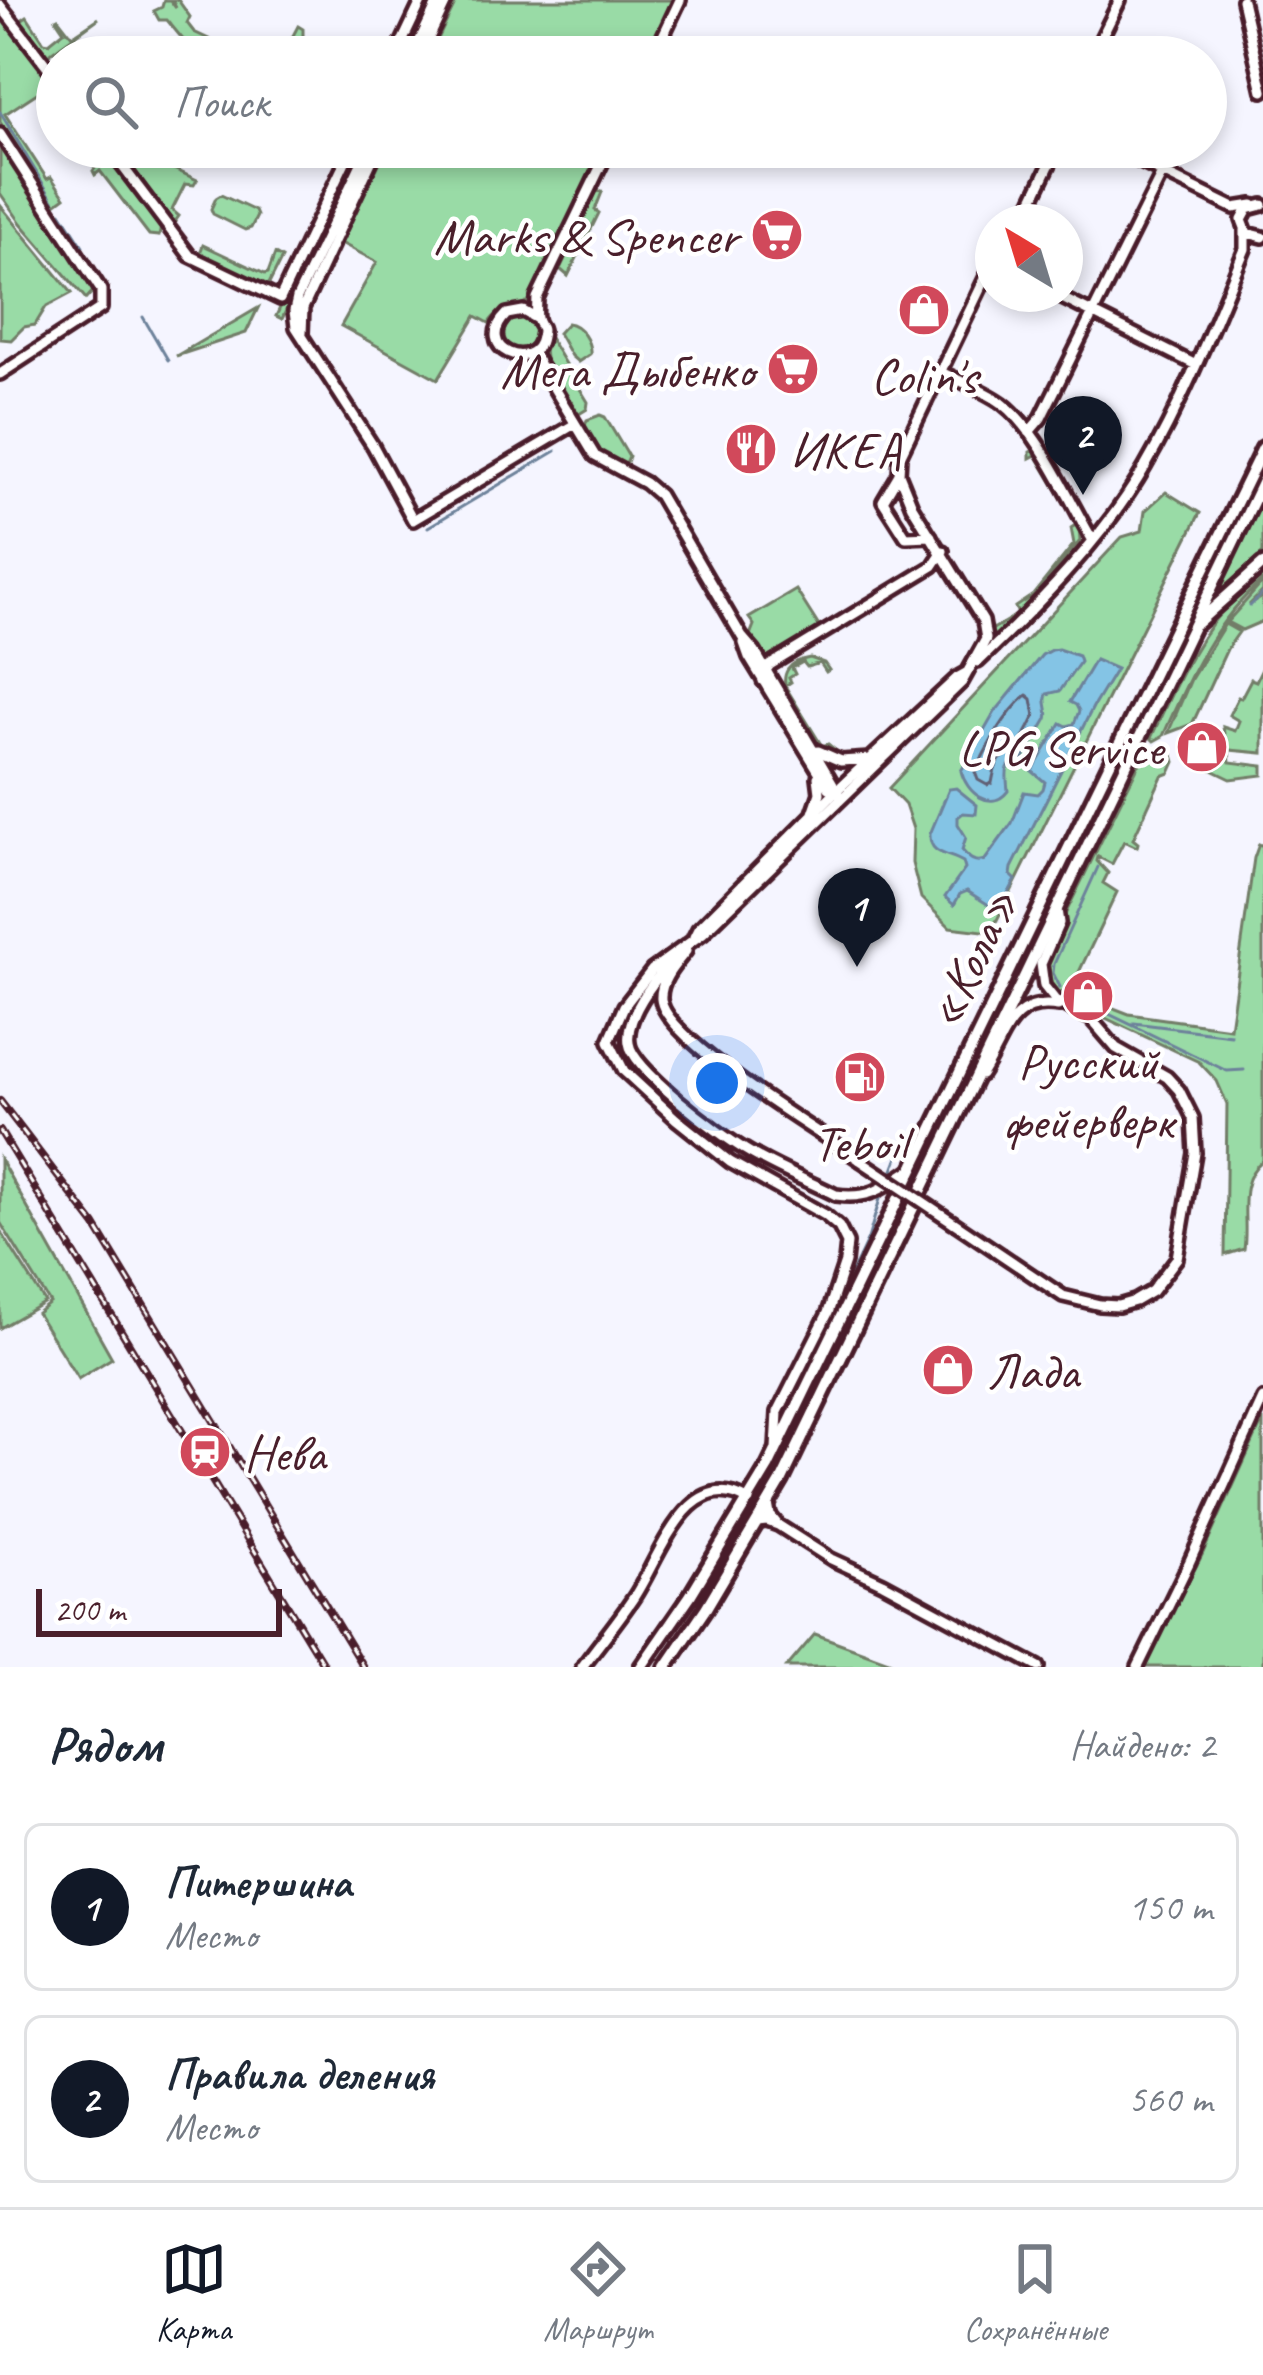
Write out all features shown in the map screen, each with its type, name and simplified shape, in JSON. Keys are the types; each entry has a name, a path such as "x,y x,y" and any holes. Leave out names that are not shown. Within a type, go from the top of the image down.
{"main road":[{"name":"«Кола»","path":"641,1667 690,1596 776,1450 1263,448"},
{"name":"«Кола»","path":"666,1667 763,1513 1263,482"},
{"path":"1190,629 1263,564"}],"street":[{"path":"405,36 422,0"},
{"path":"426,36 443,0"},
{"path":"663,36 680,0"},
{"path":"1102,36 1120,0"},
{"path":"1242,0 1263,91"},
{"path":"0,5 36,52"},
{"path":"0,134 101,290 101,308 0,374"},
{"path":"124,168 190,256 280,299 342,168"},
{"path":"364,168 303,308 302,333 413,520 575,424"},
{"path":"537,298 499,323 496,333 504,351 523,356 532,352 542,336 537,298 600,168"},
{"path":"1031,204 1048,168"},
{"path":"1154,168 1234,208 1259,205"},
{"path":"1029,431 1041,418 1162,172"},
{"path":"1057,910 1059,923 1040,971 1050,994 1091,1019 1116,1048 1167,1077 1193,1118 1195,1153 1180,1246 1171,1269 1152,1292 1118,1306 1063,1296 860,1160 709,1057 677,1028 661,999 663,982 698,928 837,798 870,759 1028,615 1092,539 1145,466 1196,364 1245,250 1244,214 1259,205"},
{"path":"1234,208 1244,228 1252,236 1263,237"},
{"path":"1245,250 1263,237"},
{"path":"913,1168 876,1193 836,1196 744,1150 695,1114 638,1063 628,1042 636,1011 655,979 962,682 983,647 986,631 943,551 912,506 899,474 900,456 975,301"},
{"path":"1083,309 1196,364"},
{"path":"519,310 537,319"},
{"path":"532,352 595,456 659,495 749,657 812,747 837,798"},
{"path":"941,372 1001,403 1029,431 1092,539"},
{"path":"899,474 884,501 906,537 931,536"},
{"path":"765,675 778,661 933,566 943,551"},
{"path":"742,638 756,654 837,798"},
{"path":"756,654 778,661"},
{"path":"812,747 842,761 870,759"},
{"path":"811,818 820,786 813,760"},
{"path":"692,941 652,970 624,1006 609,1041 624,1071 730,1162 825,1215 847,1243 828,1313 778,1412 776,1450"},
{"path":"975,1080 1020,1013 1042,1004 1070,1009"},
{"path":"1138,1667 1263,1400"},
{"path":"582,1667 635,1596 682,1513 716,1491 728,1490 748,1501"},
{"path":"763,1513 831,1559 1039,1667"}],"green space":[{"path":"164,0 170,0 176,8 172,0 178,0 190,17 187,23 202,36 180,36 167,20 159,20 154,11"},
{"path":"457,0 676,0 659,36 439,36"},
{"path":"27,16 40,36 36,39 21,20"},
{"path":"0,17 36,60 36,94 5,114 36,168 47,179 51,177 65,197 54,205 0,122"},
{"path":"0,145 94,290 86,299 0,193"},
{"path":"117,168 161,227 159,236 149,235 100,171 95,175 93,171"},
{"path":"133,168 172,168 197,180 194,185 185,184 172,210 179,216 174,223"},
{"path":"377,168 595,168 531,299 489,323 476,316 438,379 341,326 377,262 341,243"},
{"path":"597,190 602,192 595,210 599,213 568,276 560,269"},
{"path":"221,195 255,211 251,228 245,230 213,214 211,209"},
{"path":"0,205 72,293 46,307 35,325 24,327 11,340 0,339"},
{"path":"321,222 326,225 282,319 276,316"},
{"path":"203,245 265,274 275,254 282,258 268,286 200,253"},
{"path":"258,308 246,333 176,356"},
{"path":"520,318 531,323 536,334 531,345 520,350 509,345 504,334 509,323"},
{"path":"567,323 580,330 589,344 590,354 578,362 558,333"},
{"path":"548,336 588,402 579,414 550,374 544,356"},
{"path":"600,415 629,457 626,464 621,466 595,450 583,431 587,420"},
{"path":"1035,450 1079,524 1080,541 1019,614 986,647 990,624 993,629 1018,614 1015,607 1033,595 1074,544 1071,528 1077,524 1036,455 1030,458"},
{"path":"1166,492 1200,513 991,932 950,927 921,898 912,863 913,829 905,805 889,788 1122,537 1142,531 1145,511"},
{"path":"1263,495 1263,553 1220,592 1217,590"},
{"path":"1263,569 1263,580 1216,632 1163,736 1154,741 1151,738 1196,647"},
{"path":"1263,582 1263,591 1249,605 1263,596 1263,621 1242,630 1227,622"},
{"path":"796,590 820,628 768,657 749,638 754,625 749,618"},
{"path":"1225,624 1239,632 1192,724 1168,733 1191,679"},
{"path":"810,658 824,663 829,670 820,663 807,667 803,662 792,668 795,674 785,686 786,672 794,663"},
{"path":"1263,667 1263,753 1229,750 1230,762 1263,766 1263,775 1231,779 1194,761 1204,756 1219,762 1226,746 1223,727 1235,731 1239,721 1229,715"},
{"path":"786,687 822,746 828,744 840,758 816,743"},
{"path":"1164,747 1175,762 1170,773 1162,776 1133,839 1137,847 1124,841 1112,864 1098,857 1108,873 1103,883 1117,892 1071,989 1057,992 1046,966 1053,939 1138,766"},
{"path":"1259,844 1263,846 1263,1160 1246,1190 1244,1249 1225,1255 1227,1104 1217,1081 1199,1062 1079,1002 1083,996 1129,1014 1230,1028"},
{"path":"0,1159 112,1358 78,1379 37,1313 50,1303 0,1222"},
{"path":"0,1230 45,1302 0,1328"},
{"path":"1263,1420 1263,1667 1144,1667 1202,1555"},
{"path":"815,1634 889,1661 900,1667 787,1667"}],"water":[{"path":"1058,649 1078,656 1080,662 1060,691 1047,694 1047,719 1023,760 1009,766 1008,791 994,800 980,797 961,771 995,712 1042,655"},
{"path":"1095,660 1116,669 1012,868 1016,880 998,911 967,891 954,905 945,897 965,869 963,862 936,850 930,834 949,789 956,788 977,805 976,814 963,813 958,824 966,837 962,850 975,861 985,860 1012,823 1024,792 1038,794 1043,789 1045,782 1032,771 1061,723 1074,724 1079,711 1070,702"}],"waterway":[{"path":"0,112 54,202"},
{"path":"61,212 83,246"},
{"path":"143,317 168,360"},
{"path":"428,527 556,451"},
{"path":"1250,606 1263,593"},
{"path":"1060,987 1054,964 1098,867"},
{"path":"1082,1001 1227,1071 1244,1070"},
{"path":"1134,1023 1231,1035"},
{"path":"890,1178 910,1135"},
{"path":"834,1310 868,1239 882,1192"}],"railway":[{"path":"0,1101 95,1225 363,1667"},
{"path":"0,1131 325,1667"}],"place":[{"name":"Marks & Spencer","path":"777,235"},
{"name":"Colin's","path":"924,310"},
{"name":"Мега Дыбенко","path":"793,369"},
{"name":"ИКЕА","path":"751,449"},
{"name":"Правила деления","path":"1083,495"},
{"name":"LPG Service","path":"1202,747"},
{"name":"Питершина","path":"857,967"},
{"name":"Русский фейерверк","path":"1088,996"},
{"name":"Teboil","path":"860,1077"},
{"name":"Лада","path":"948,1370"},
{"name":"Нева","path":"205,1452"}]}
